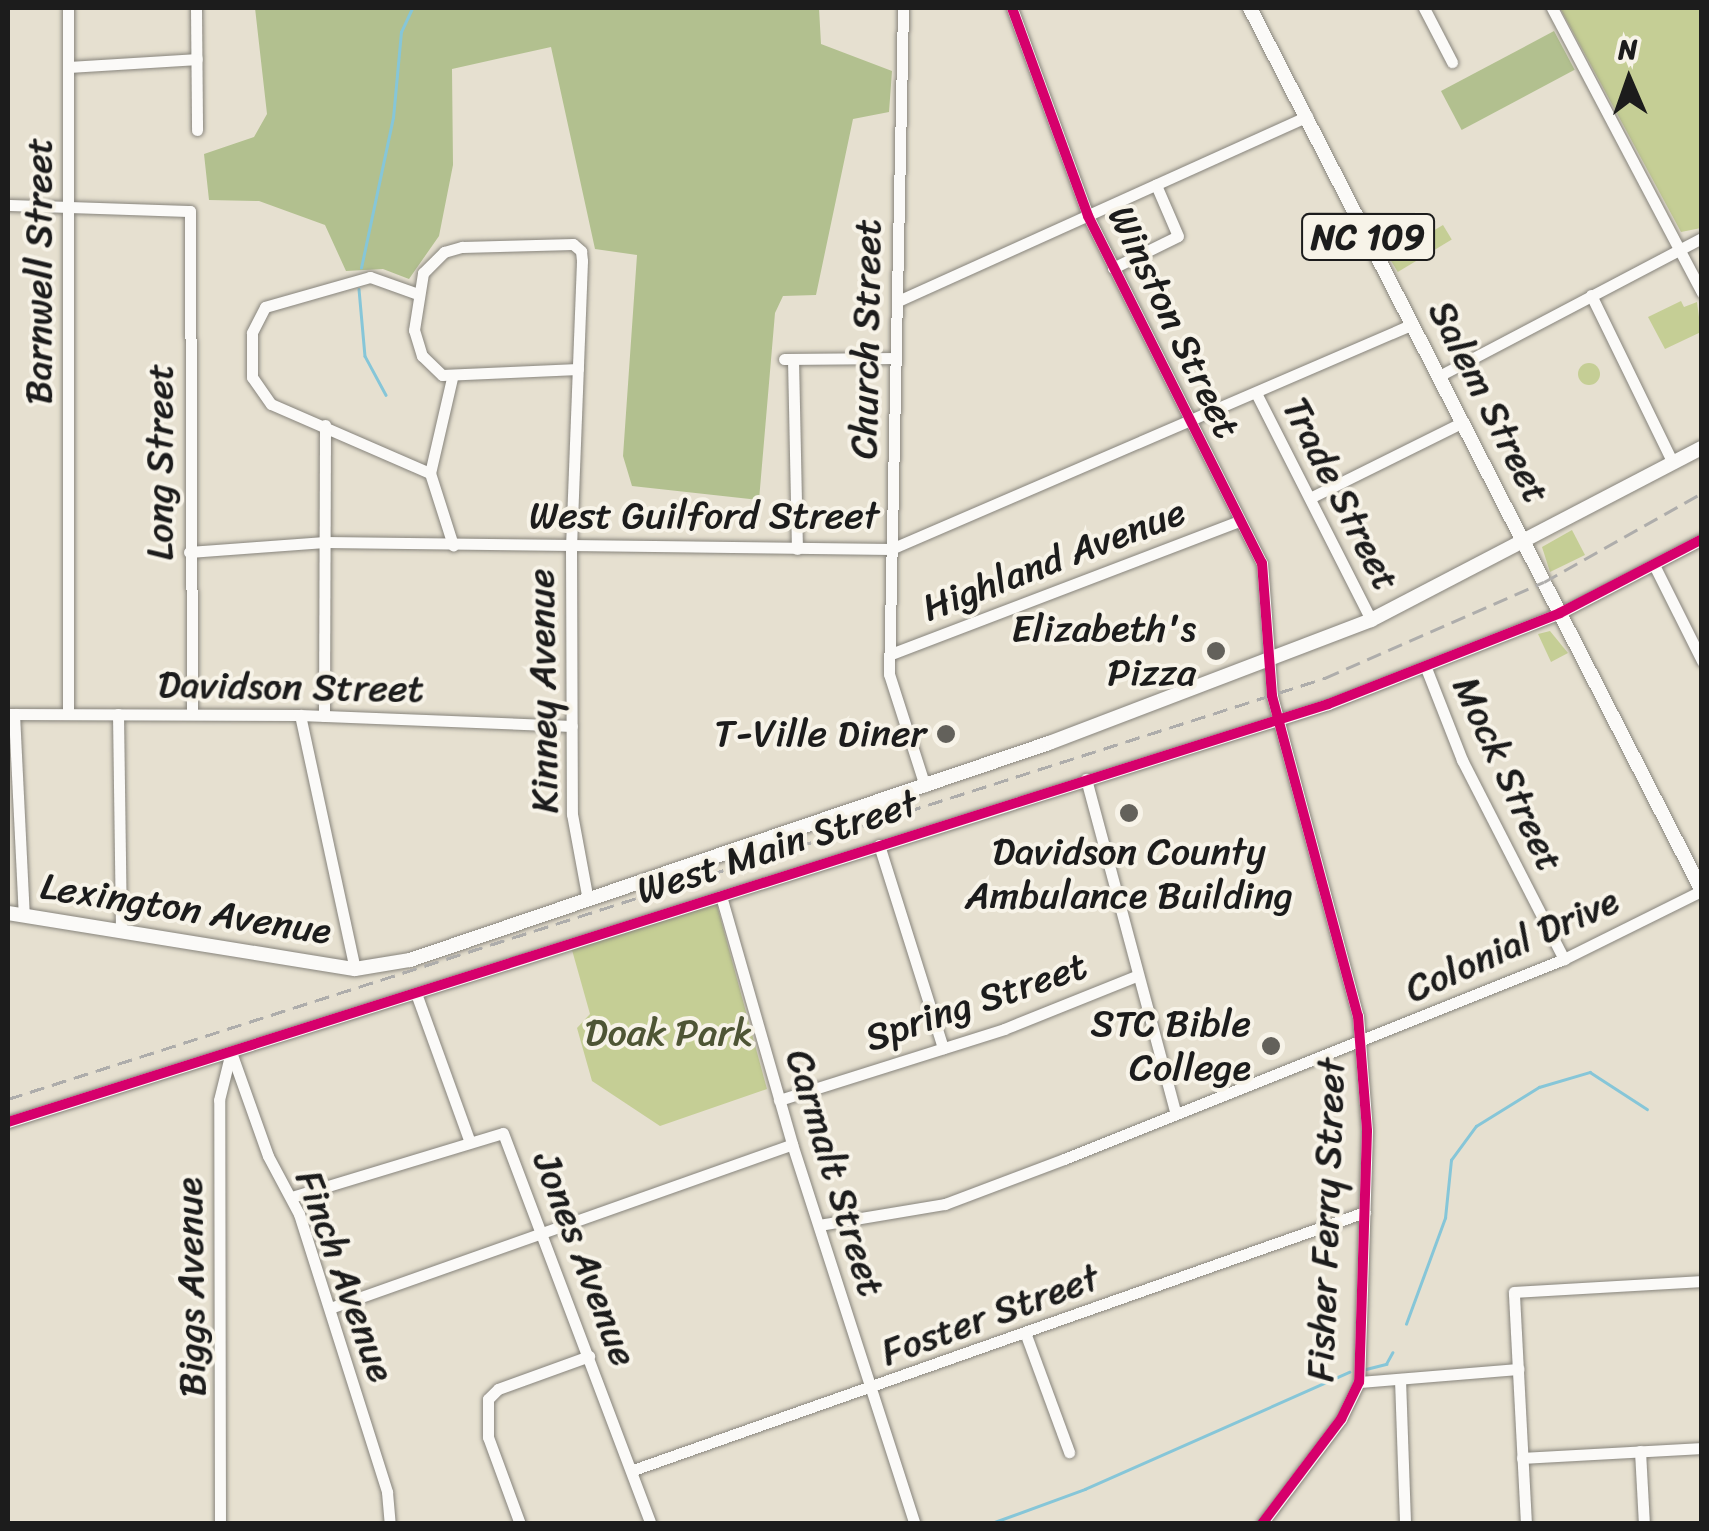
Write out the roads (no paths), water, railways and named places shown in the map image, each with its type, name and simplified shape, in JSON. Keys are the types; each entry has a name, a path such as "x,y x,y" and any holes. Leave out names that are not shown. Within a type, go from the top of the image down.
{"main road":[{"name":"Salem Street","path":"1250,8 1560,613"},
{"name":"West Main Street","path":"355,969 410,960 926,786 1265,662 1372,620 1702,448"},
{"name":"NC 109","path":"1560,613 1702,891"},
{"name":"Lexington Avenue","path":"8,913 355,969"}],"street":[{"name":"Barnwell Street","path":"68,8 68,714"},
{"path":"196,8 197,130"},
{"name":"Church Street","path":"903,8 891,685 926,786"},
{"name":"Winston Street","path":"1012,8 1088,216 1262,562 1265,662"},
{"path":"1424,8 1452,62"},
{"path":"1552,8 1702,292"},
{"path":"70,67 196,59"},
{"path":"898,301 1307,116"},
{"path":"1114,268 1178,236 1156,185"},
{"path":"8,205 68,208"},
{"name":"Long Street","path":"68,208 190,211 192,714"},
{"path":"1439,376 1702,238"},
{"name":"Kinney Avenue","path":"416,293 432,260 452,248 574,244 582,260 572,548 572,814 588,900"},
{"path":"430,473 271,404 256,390 251,344 256,316 273,303 308,300 359,278 416,293 414,330 422,356 431,368 452,378 501,368 578,369"},
{"path":"1591,295 1673,463"},
{"name":"West Guilford Street","path":"190,552 325,542 891,549 1413,324"},
{"path":"797,549 789,358 896,358"},
{"path":"452,378 430,473 453,545"},
{"name":"Trade Street","path":"1257,394 1372,620"},
{"path":"1310,498 1463,422"},
{"path":"324,716 325,426"},
{"name":"Highland Avenue","path":"891,654 1239,521"},
{"name":"West Main Street","path":"8,1122 418,996 1426,668 1560,613 1702,539"},
{"path":"1654,565 1702,661"},
{"name":"Fisher Ferry Street","path":"1262,1524 1341,1418 1360,1382 1365,1212 1362,1041 1265,662"},
{"name":"Mock Street","path":"1426,668 1462,760 1564,959"},
{"path":"11,714 24,916"},
{"name":"Davidson Street","path":"11,714 300,715 572,726"},
{"path":"118,714 121,932"},
{"path":"300,715 355,969"},
{"path":"1086,779 1175,1112"},
{"path":"879,845 943,1048"},
{"name":"Colonial Drive","path":"819,1225 944,1204 1564,959 1702,891"},
{"name":"Carmalt Street","path":"721,896 792,1144 915,1524"},
{"name":"Spring Street","path":"779,1100 943,1048 1136,976"},
{"path":"292,1196 469,1140 418,996"},
{"name":"Finch Avenue","path":"231,1052 268,1156 292,1196 330,1308 387,1492 390,1524"},
{"name":"Biggs Avenue","path":"220,1523 219,1100 231,1052"},
{"name":"Jones Avenue","path":"469,1140 506,1136 651,1524"},
{"path":"330,1308 544,1236 792,1144"},
{"name":"Foster Street","path":"633,1470 1026,1335 1365,1212"},
{"path":"1526,1524 1514,1292 1702,1281"},
{"path":"1026,1335 1069,1452"},
{"path":"520,1524 488,1437 488,1400 498,1389 589,1356"},
{"path":"1360,1382 1518,1369"},
{"path":"1400,1379 1405,1524"},
{"path":"1522,1458 1702,1448"},
{"path":"1640,1451 1644,1524"}],"waterway":[{"path":"361,268 393,118 401,32 412,8"},
{"path":"359,289 365,356 386,395"},
{"path":"1406,1324 1445,1218 1451,1160 1476,1126 1539,1087 1590,1072 1647,1109"},
{"path":"1366,1369 1386,1364 1392,1353"},
{"path":"989,1524 1085,1489 1349,1372"}],"railway":[{"path":"8,1099 1325,678 1544,582 1702,493"}],"place":[{"name":"Elizabeth's Pizza","path":"1216,651"},
{"name":"T-Ville Diner","path":"946,734"},
{"name":"Davidson County Ambulance Building","path":"1129,813"},
{"name":"STC Bible College","path":"1271,1046"}],"park label":[{"name":"Doak Park","path":"669,1033"}]}
